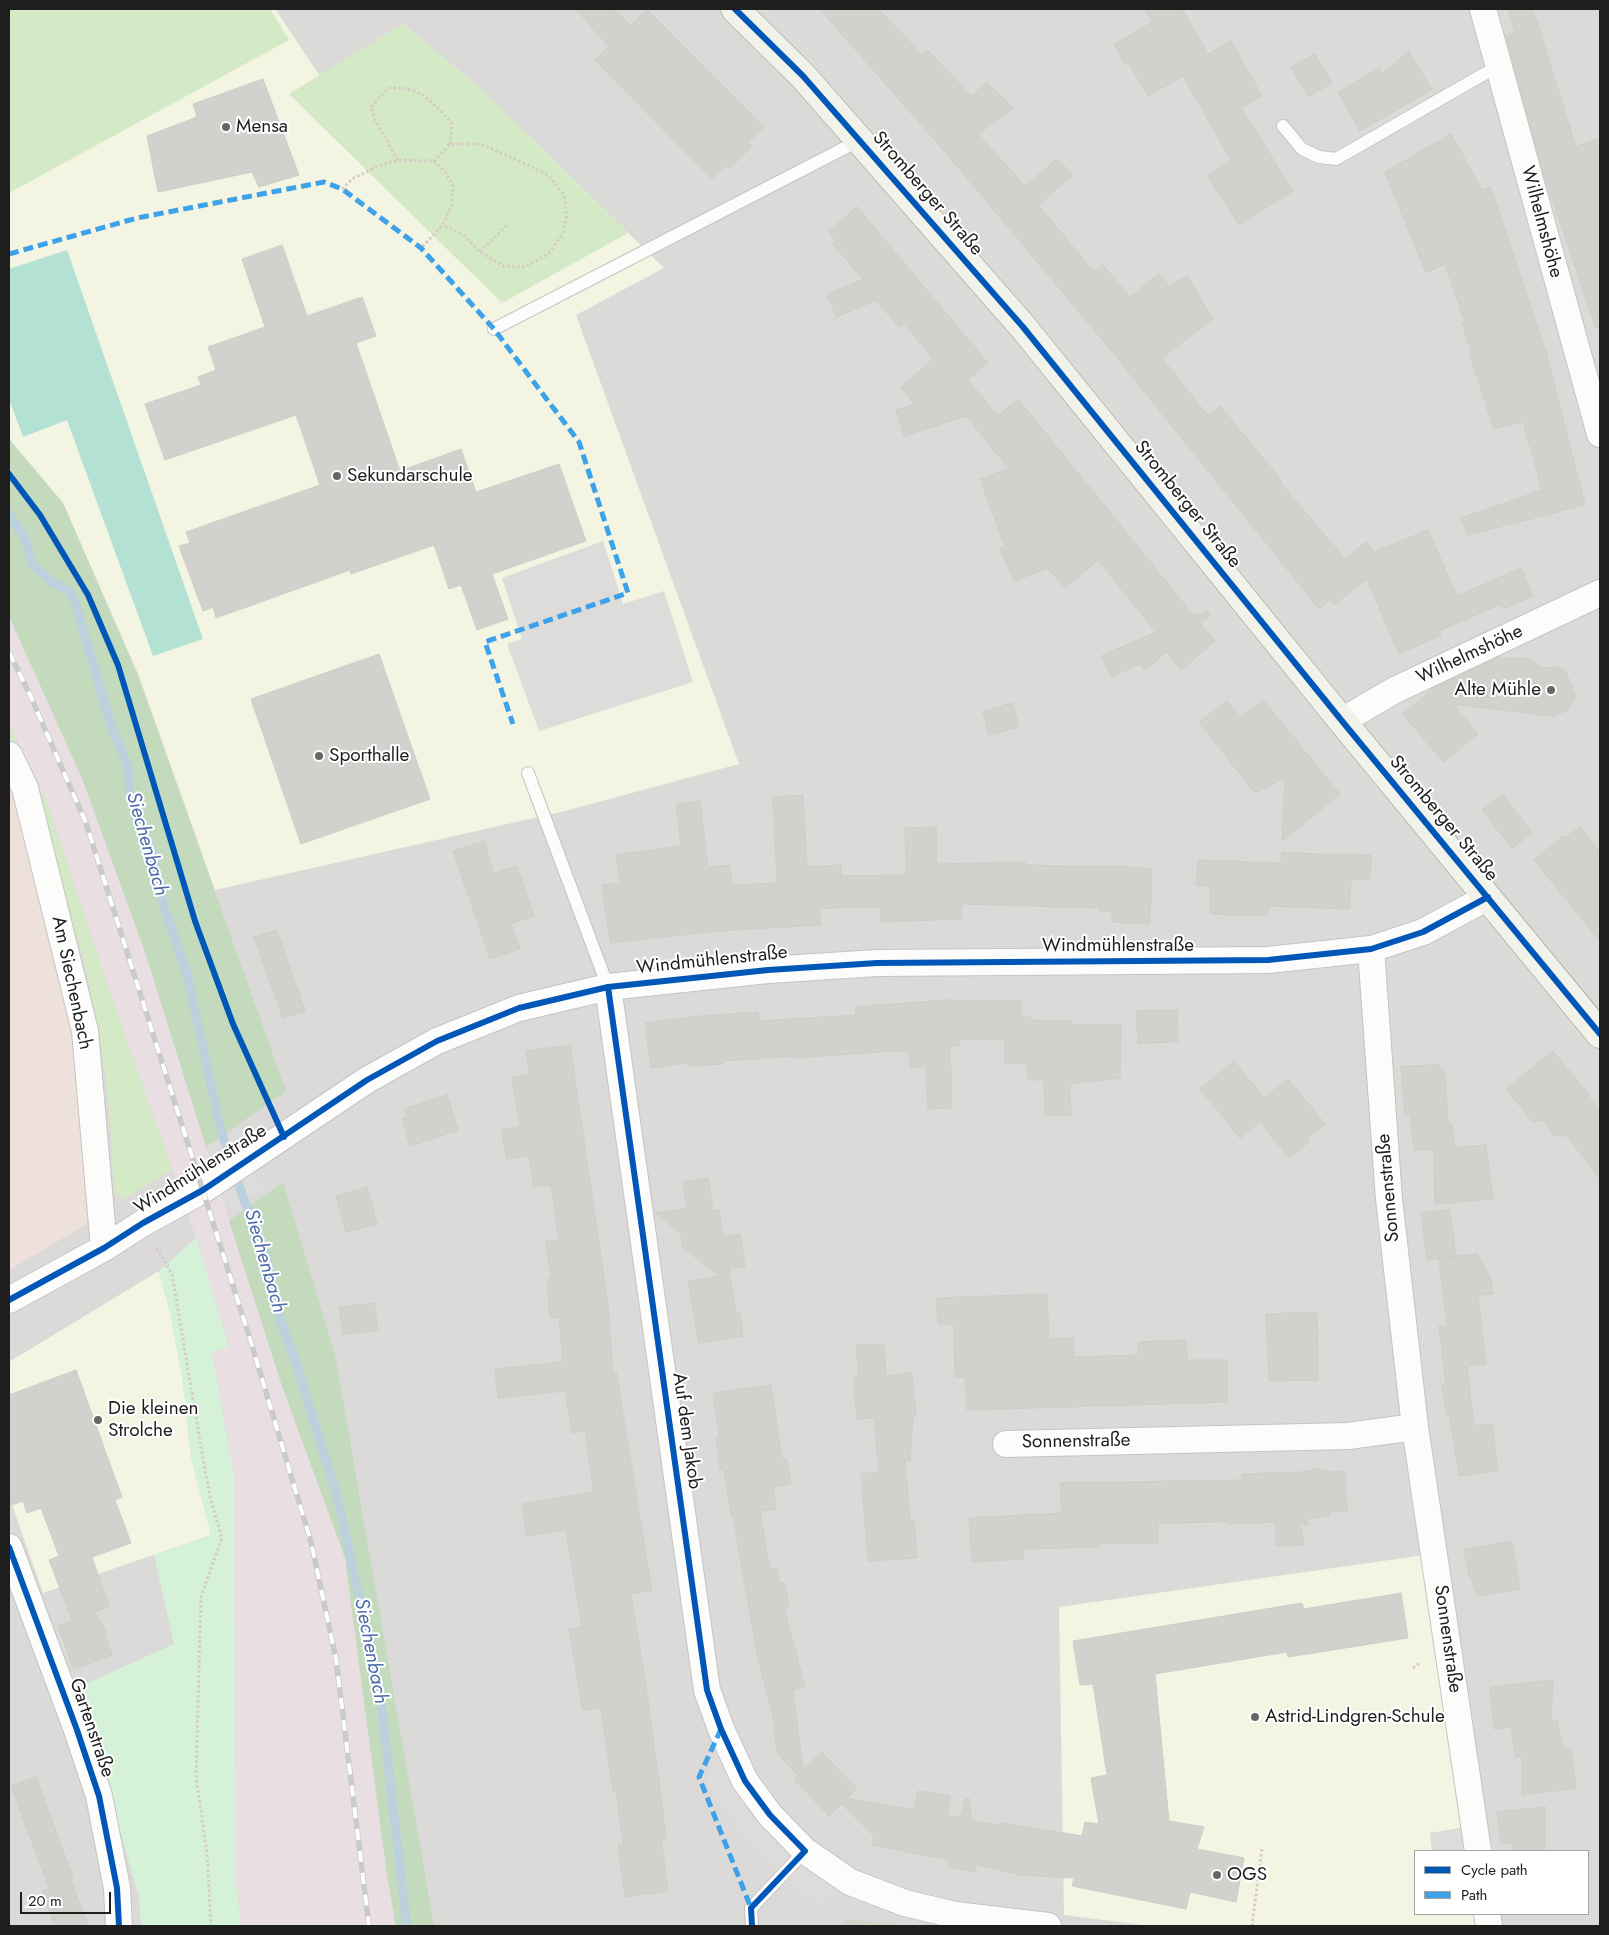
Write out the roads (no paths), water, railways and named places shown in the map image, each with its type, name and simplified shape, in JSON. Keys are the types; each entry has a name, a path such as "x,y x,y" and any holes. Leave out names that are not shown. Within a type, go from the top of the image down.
{"main road":[{"name":"Stromberger Straße","path":"735,9 803,76 1023,328 1342,721 1600,1034"}],"street":[{"name":"Wilhelmshöhe","path":"1483,9 1600,434"},
{"name":"Wilhelmshöhe","path":"1342,721 1393,691 1600,593"},
{"name":"Am Siechenbach","path":"9,755 25,788 85,1031 104,1248"},
{"name":"Windmühlenstraße","path":"9,1300 104,1248 219,1180 367,1080 438,1041 518,1008 608,987 768,970 876,963 1268,960 1371,949 1423,932 1488,897"},
{"name":"Sonnenstraße","path":"1371,949 1388,1199 1416,1427 1478,1850"},
{"name":"Auf dem Jakob","path":"608,987 707,1690 721,1730 745,1781 770,1815 805,1851 850,1882 905,1903 954,1915 1048,1926"},
{"name":"Sonnenstraße","path":"1006,1444 1348,1436 1416,1427"},
{"name":"Gartenstraße","path":"9,1547 77,1730 99,1796 117,1888 119,1926"}],"lane":[{"path":"1283,126 1302,149 1319,157 1336,159 1498,66"},
{"path":"494,329 860,140"},
{"path":"528,773 608,987"},
{"path":"752,1926 751,1908 805,1851"}],"waterway":[{"name":"Siechenbach","path":"9,514 25,538 32,564 49,580 69,591 75,602 110,722 128,767 130,794 136,819 152,850 164,907 187,974 221,1131 246,1205 266,1254 276,1308 296,1363 337,1496 379,1687 407,1926"}],"railway":[{"path":"9,652 86,823 250,1339 311,1542 336,1659 369,1926"}],"place":[{"name":"Mensa","path":"226,127"},
{"name":"Sekundarschule","path":"337,476"},
{"name":"Alte Mühle","path":"1551,690"},
{"name":"Sporthalle","path":"319,756"},
{"name":"Die kleinen Strolche","path":"98,1420"},
{"name":"Astrid-Lindgren-Schule","path":"1255,1717"},
{"name":"OGS","path":"1217,1875"}]}
